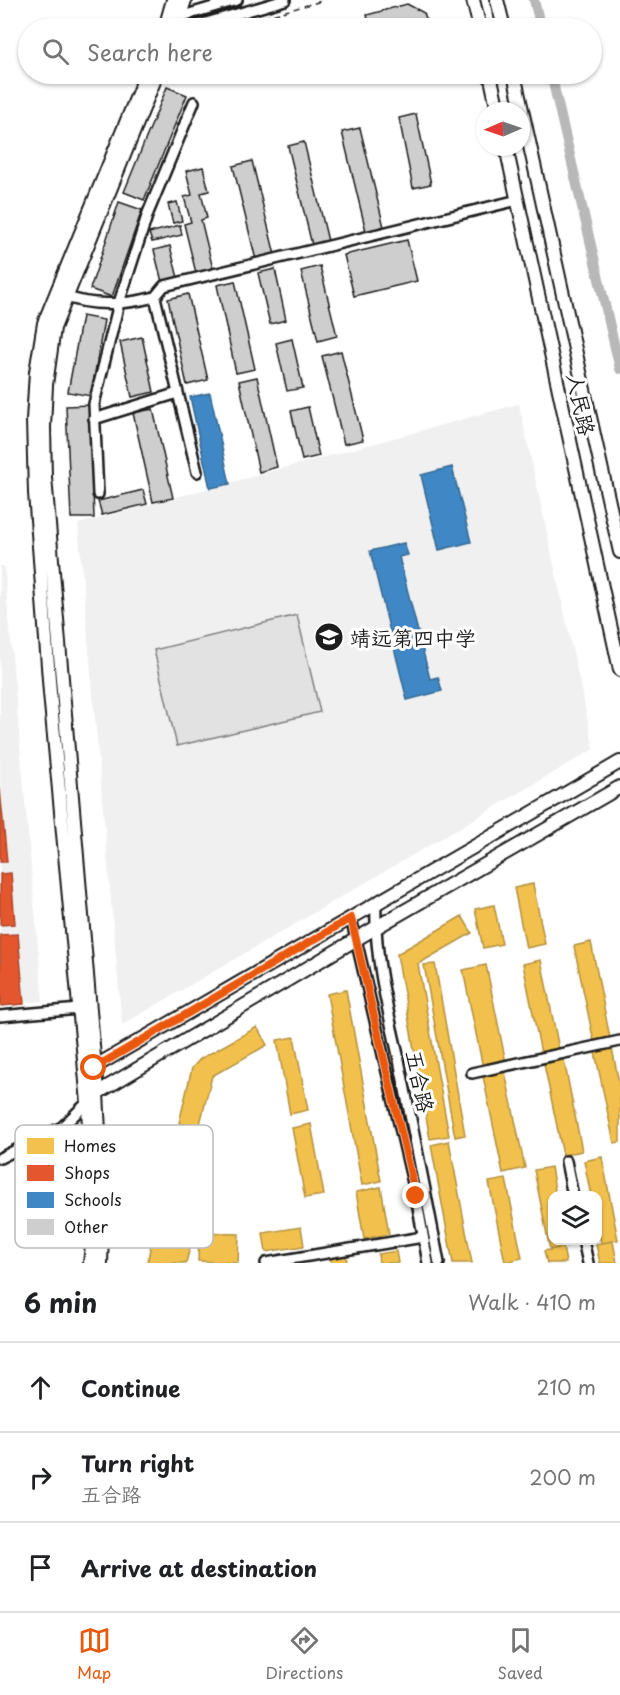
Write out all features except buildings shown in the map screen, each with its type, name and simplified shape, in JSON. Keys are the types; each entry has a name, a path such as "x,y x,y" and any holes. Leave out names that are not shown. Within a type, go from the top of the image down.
{"main road":[{"path":"172,18 173,0"},
{"path":"175,18 185,0"},
{"path":"473,0 478,18"},
{"path":"497,0 502,18"},
{"path":"95,1125 45,477 44,427 46,385 61,295 142,84"},
{"path":"90,1070 79,1009 34,493 33,420 36,372 44,323 61,295 153,84"},
{"path":"492,84 496,102"},
{"name":"人民路","path":"516,84 620,552"},
{"name":"人民路","path":"508,156 620,670"},
{"path":"90,1070 620,762"},
{"path":"93,1098 375,928 620,787"},
{"path":"93,1098 93,1125"},
{"path":"90,1263 92,1248"},
{"path":"101,1263 102,1248"}],"street":[{"path":"186,18 237,0"},
{"path":"223,18 285,0"},
{"path":"98,494 94,404 119,303 148,213 195,102"},
{"path":"61,295 88,303 119,303 155,297 164,286 518,200"},
{"path":"155,297 197,472"},
{"path":"94,419 178,393"},
{"name":"五合路","path":"376,905 375,928 380,971 427,1197 438,1263"},
{"name":"五合路","path":"351,918 416,1196 428,1263"},
{"path":"0,1016 79,1009"},
{"path":"472,1073 620,1041"},
{"path":"64,1125 93,1098"},
{"path":"0,1158 15,1150"},
{"path":"566,1161 572,1191"},
{"path":"266,1263 423,1237"},
{"path":"584,1245 588,1263"}],"path":[{"path":"260,18 324,0"}],"shaded area":[{"name":"靖远第四中学","path":"519,404 594,749 122,1025 78,524"},
{"path":"0,566 4,566 43,1001 0,1005"},
{"path":"297,615 320,712 177,746 154,650"}],"waterway":[{"path":"534,0 538,18"},
{"path":"553,84 620,369"}],"place":[{"name":"靖远第四中学","path":"329,637"}],"route":[{"path":"94,1068 351,918 416,1196"}]}
